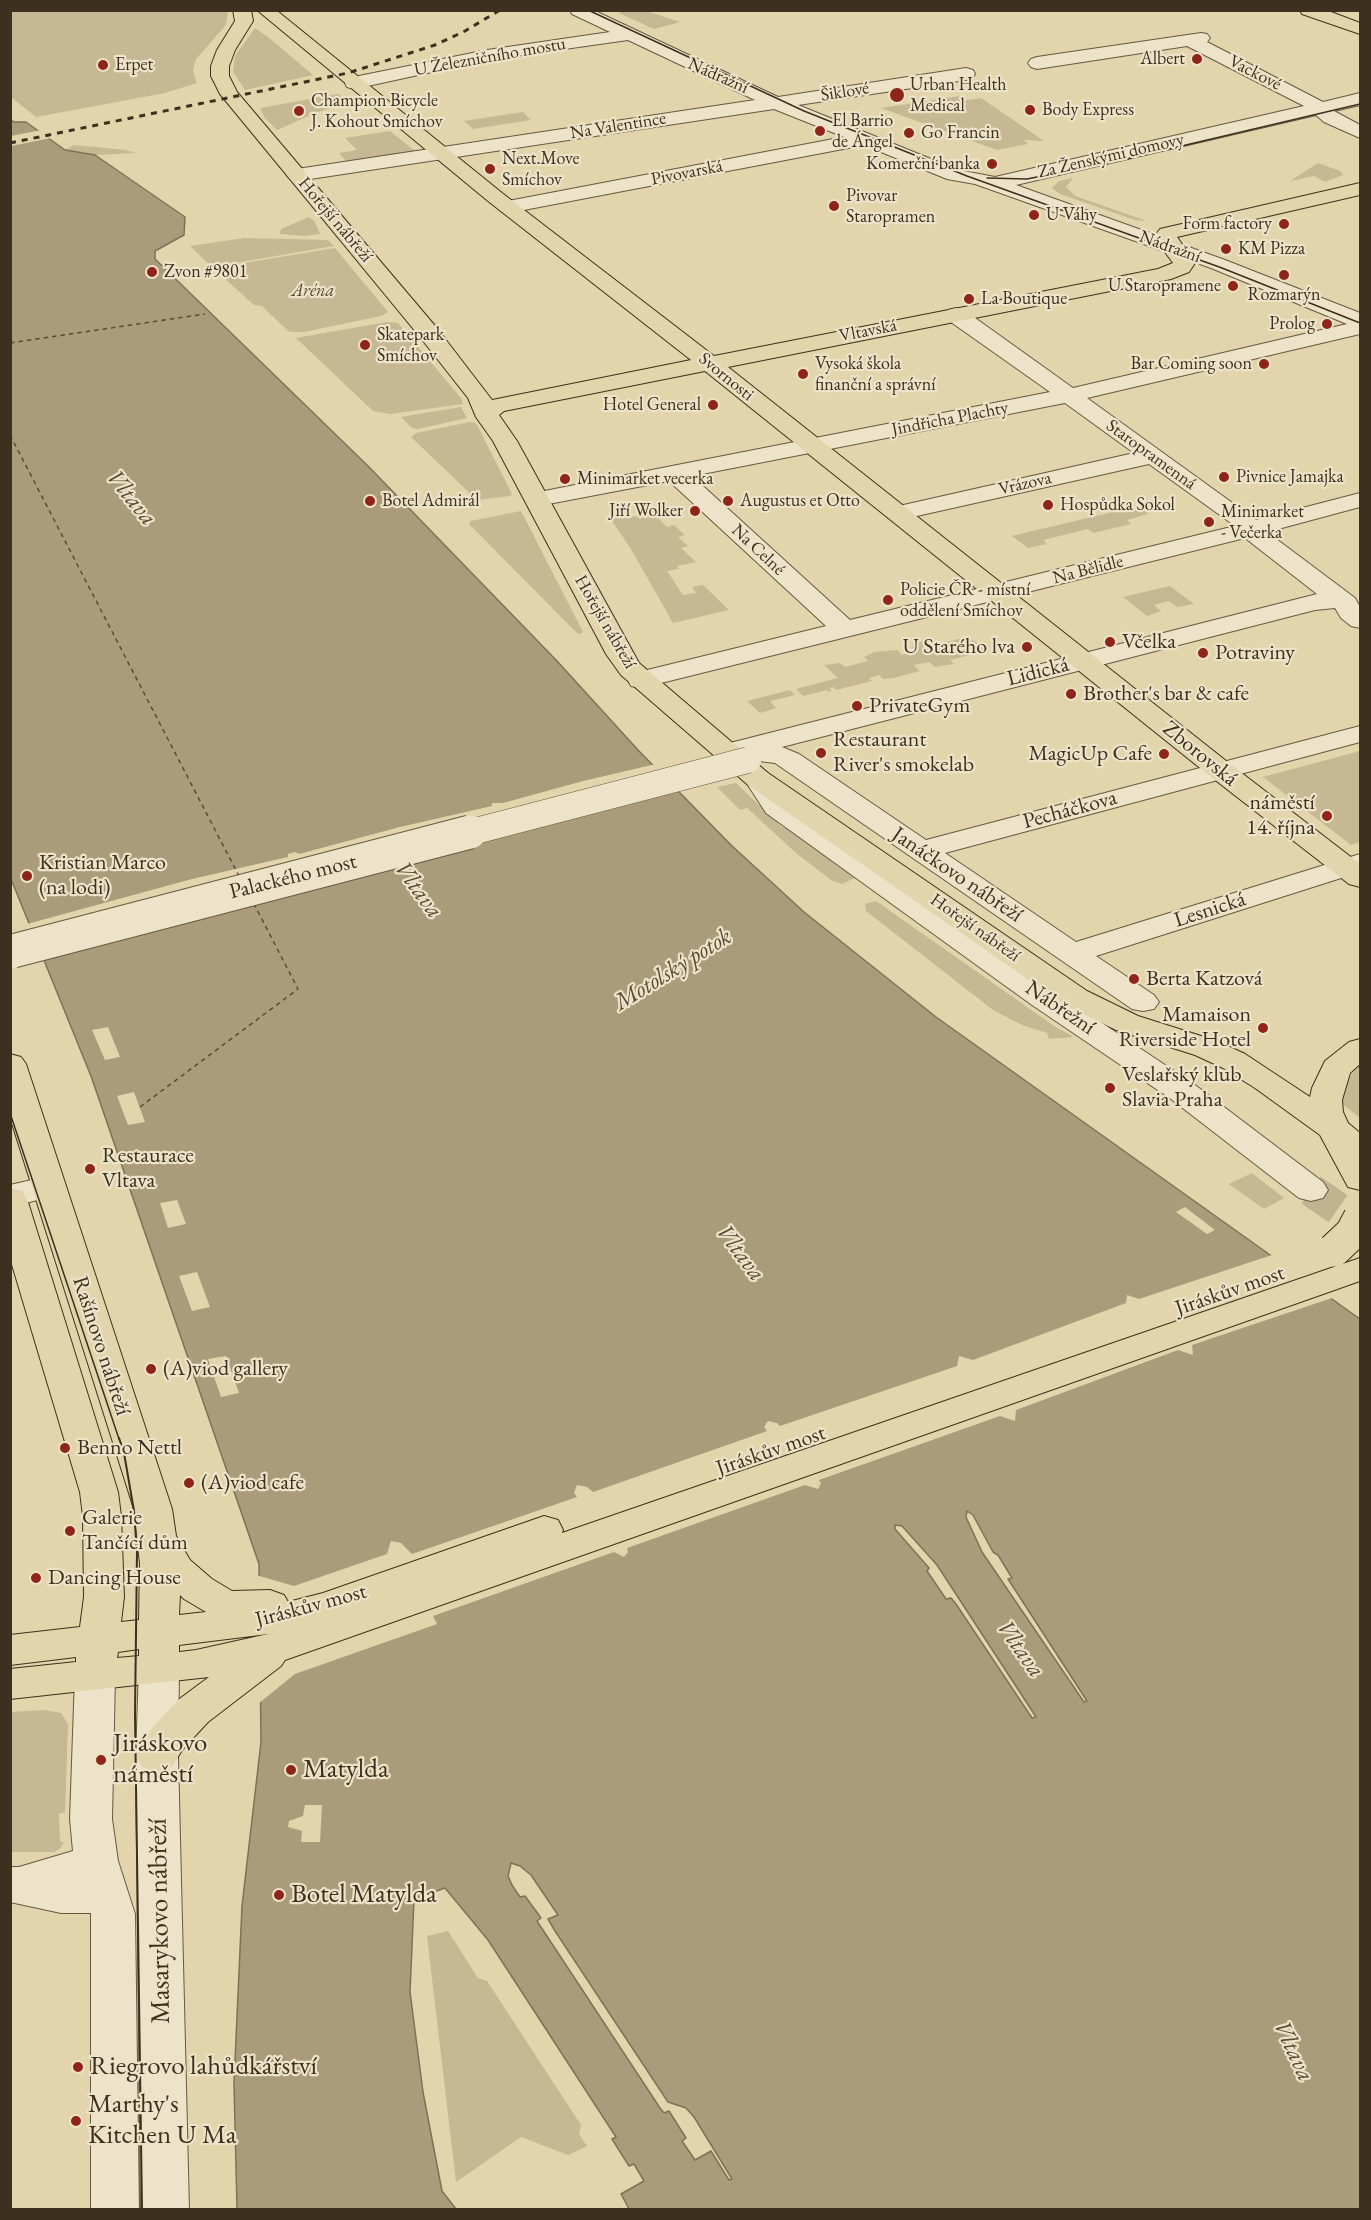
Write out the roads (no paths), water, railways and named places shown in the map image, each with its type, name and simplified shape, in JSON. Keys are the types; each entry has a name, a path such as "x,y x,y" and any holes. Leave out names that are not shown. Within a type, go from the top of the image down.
{"main road":[{"path":"265,10 300,39"},
{"path":"1308,10 1360,29"},
{"path":"1329,10 1360,22"},
{"path":"243,16 263,19 281,33 300,39"},
{"name":"Hořejší nábřeží","path":"243,16 219,66 224,85 238,105 479,396 538,499 619,654 641,680 1076,998 1139,1014"},
{"name":"Svornosti","path":"300,39 508,207 813,445 1090,666"},
{"name":"Vltavská","path":"487,413 506,403 1161,274 1175,249 1360,189"},
{"name":"Zborovská","path":"1090,666 1220,771 1356,870"},
{"name":"Janáčkovo nábřeží","path":"1139,1014 1234,1061 1267,1081 1360,1148"},
{"path":"1360,1049 1336,1068 1328,1088 1326,1112 1360,1180"},
{"name":"Rašínovo nábřeží","path":"10,1064 144,1476 158,1535 160,1564 183,1638"},
{"name":"Rašínovo nábřeží","path":"10,1197 99,1492 102,1516 104,1597 97,1658"},
{"name":"Jiráskův most","path":"183,1638 304,1613 398,1582 1309,1264 1340,1245 1352,1233 1360,1218"},
{"name":"Jiráskův most","path":"183,1638 281,1646 1360,1269"},
{"path":"10,1684 97,1658 183,1638 176,1570 158,1535"},
{"path":"157,1756 167,1739 193,1711 281,1646"},
{"path":"10,1650 97,1658"}],"street":[{"name":"Nádražní","path":"578,10 974,171 985,181"},
{"name":"Nádražní","path":"601,10 634,33 774,102 954,175 985,181 1111,226 1147,232 1175,249 1360,321"},
{"name":"U Železničního mostu","path":"354,83 487,55 634,33"},
{"name":"Vackové","path":"1037,63 1194,39 1360,132"},
{"name":"Šiklové","path":"796,99 966,74"},
{"name":"Na Valentince","path":"297,175 796,99"},
{"name":"Za Ženskými domovy","path":"985,181 1230,129 1275,126 1360,99"},
{"name":"Za Ženskými domovy","path":"1323,112 1360,106"},
{"name":"Pivovarská","path":"508,207 866,139"},
{"name":"Staropramenná","path":"956,315 1242,519 1259,538 1349,608"},
{"name":"Jindřicha Plachty","path":"538,499 1069,395 1308,341 1360,327"},
{"name":"Vrázova","path":"898,513 1152,456"},
{"name":"Na Celné","path":"673,472 844,629"},
{"name":"Na Bělidle","path":"641,680 1360,500"},
{"name":"Lidická","path":"753,761 1090,666 1349,608"},
{"path":"1220,771 1360,734"},
{"name":"Janáčkovo nábřeží","path":"753,761 781,755 789,760 919,851 1074,953 1139,1014"},
{"name":"Palackého most","path":"11,947 753,761"},
{"name":"Nábřežní","path":"753,761 776,807 1024,985 1183,1092 1311,1190"},
{"name":"Pecháčkova","path":"919,851 1220,771"},
{"name":"Lesnická","path":"1074,953 1356,870"},
{"path":"10,1197 49,1187"},
{"name":"Masarykovo nábřeží","path":"165,2210 157,1756 183,1638"},
{"name":"Masarykovo nábřeží","path":"97,1658 91,1819 101,1878 113,1922 115,2210"},
{"path":"15,1885 61,1895 101,1878"}],"water":[{"path":"10,119 14,122 26,122 65,150 95,155 185,217 184,235 155,251 155,259 369,467 557,661 638,750 731,845 804,912 936,1017 1360,1319 1360,2209 629,2209 621,2194 644,2181 634,2164 629,2166 612,2139 616,2137 488,1940 445,1888 414,1899 410,1992 423,2092 442,2191 456,2209 237,2209 234,2083 242,1906 261,1742 259,1564 91,1076 11,879","holes":["967,1511 973,1515 993,1552 998,1555 1012,1578 1008,1579 1087,1701 1084,1702 982,1552 966,1517","895,1525 902,1526 937,1565 1036,1717 1032,1718 956,1604 951,1598 946,1599 927,1571 929,1568 895,1529","511,1863 520,1866 531,1875 558,1915 548,1919 555,1931 668,2102 686,2108 694,2117 732,2179 729,2180 711,2151 695,2160 682,2141 686,2138 669,2111 664,2113 660,2108 537,1921 541,1918 525,1896 520,1897 508,1876"]}],"tunnel":[{"path":"1311,1190 1360,1224"}],"tram line":[{"path":"588,10 804,111 967,176 1222,268 1360,323"},
{"path":"987,178 1027,179 1118,161 1360,104"},
{"path":"10,944 40,940"},
{"path":"10,1113 119,1439"},
{"path":"119,1438 124,1453 134,1511 137,1552 135,1714 142,2210"}],"railway":[{"path":"10,143 348,73 435,45 465,31 500,10"}],"place":[{"name":"Albert","path":"1197,59"},
{"name":"Erpet","path":"103,65"},
{"name":"Urban Health Medical","path":"897,95"},
{"name":"Body Express","path":"1030,110"},
{"name":"Champion Bicycle J. Kohout Smíchov","path":"299,111"},
{"name":"El Barrio de Ángel","path":"820,131"},
{"name":"Go Francin","path":"909,133"},
{"name":"Komerční banka","path":"992,164"},
{"name":"Next.Move Smíchov","path":"490,169"},
{"name":"Pivovar Staropramen","path":"834,206"},
{"name":"U Váhy","path":"1034,215"},
{"name":"Form factory","path":"1284,224"},
{"name":"KM Pizza","path":"1226,249"},
{"name":"Zvon #9801","path":"152,272"},
{"name":"Rozmarýn","path":"1284,275"},
{"name":"U Staropramene","path":"1233,286"},
{"name":"La Boutique","path":"969,299"},
{"name":"Prolog","path":"1327,324"},
{"name":"Skatepark Smíchov","path":"365,345"},
{"name":"Bar Coming soon","path":"1264,364"},
{"name":"Vysoká škola finanční a správní","path":"803,374"},
{"name":"Hotel General","path":"713,405"},
{"name":"Pivnice Jamajka","path":"1224,477"},
{"name":"Minimarket vecerka","path":"565,479"},
{"name":"Botel Admirál","path":"370,501"},
{"name":"Augustus et Otto","path":"728,501"},
{"name":"Hospůdka Sokol","path":"1048,505"},
{"name":"Jiří Wolker","path":"695,511"},
{"name":"Minimarket - Večerka","path":"1209,522"},
{"name":"Policie ČR - místní oddělení Smíchov","path":"888,600"},
{"name":"Včelka","path":"1110,642"},
{"name":"U Starého lva","path":"1027,647"},
{"name":"Potraviny","path":"1203,653"},
{"name":"Brother's bar & cafe","path":"1071,694"},
{"name":"PrivateGym","path":"857,706"},
{"name":"Restaurant River's smokelab","path":"821,753"},
{"name":"MagicUp Cafe","path":"1164,754"},
{"name":"náměstí 14. října","path":"1327,816"},
{"name":"Kristian Marco (na lodi)","path":"27,876"},
{"name":"Berta Katzová","path":"1134,979"},
{"name":"Mamaison Riverside Hotel","path":"1263,1028"},
{"name":"Veslařský klub Slavia Praha","path":"1110,1088"},
{"name":"Restaurace Vltava","path":"90,1169"},
{"name":"(A)viod gallery","path":"151,1369"},
{"name":"Benno Nettl","path":"65,1448"},
{"name":"(A)viod cafe","path":"189,1483"},
{"name":"Galerie Tančící dům","path":"70,1531"},
{"name":"Dancing House","path":"36,1578"},
{"name":"Jiráskovo náměstí","path":"101,1760"},
{"name":"Matylda","path":"291,1770"},
{"name":"Botel Matylda","path":"279,1895"},
{"name":"Riegrovo lahůdkářství","path":"78,2067"},
{"name":"Marthy's Kitchen U Ma","path":"76,2121"}],"park label":[{"name":"Aréna","path":"313,291"}],"water label":[{"name":"Vltava","path":"131,498"},
{"name":"Vltava","path":"418,890"},
{"name":"Motolský potok","path":"673,970"},
{"name":"Vltava","path":"740,1253"},
{"name":"Vltava","path":"1020,1649"},
{"name":"Vltava","path":"1293,2051"}]}
